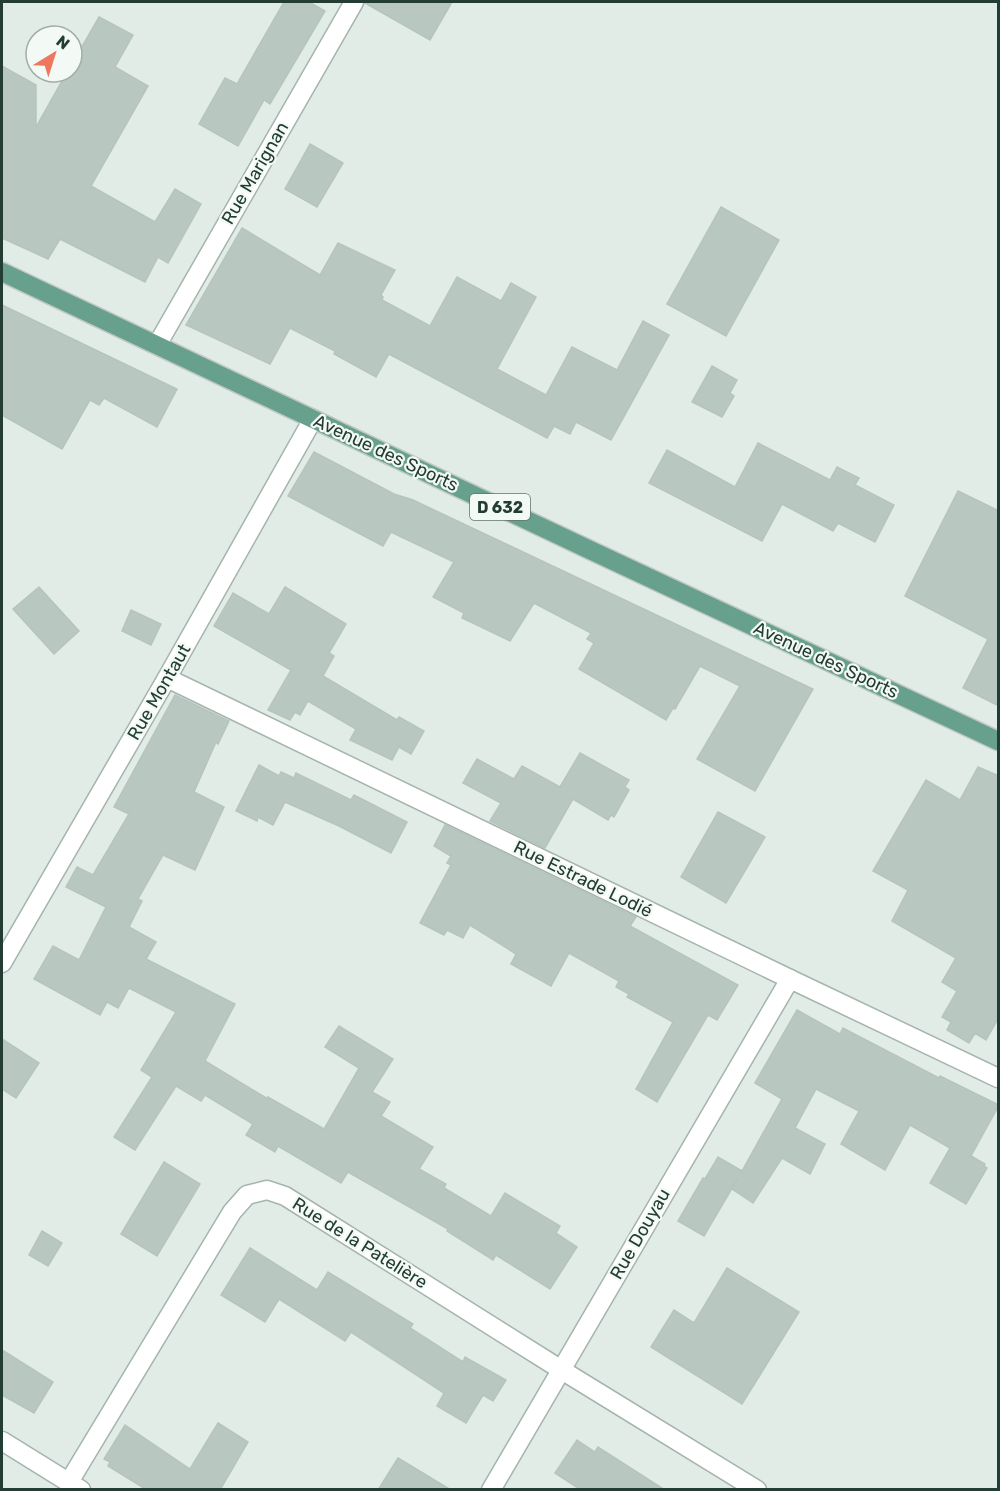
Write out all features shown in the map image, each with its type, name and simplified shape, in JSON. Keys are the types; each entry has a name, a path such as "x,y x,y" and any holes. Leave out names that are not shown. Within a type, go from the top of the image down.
{"main road":[{"name":"Avenue des Sports","path":"2,272 999,741"}],"street":[{"name":"Rue Marignan","path":"157,345 354,2"},
{"name":"Rue Montaut","path":"2,963 313,419"},
{"name":"Rue Estrade Lodié","path":"167,678 999,1078"},
{"name":"Rue Douyau","path":"491,1490 790,979"},
{"name":"Rue de la Patelière","path":"75,1486 232,1212 247,1195 267,1190 285,1196 757,1490"},
{"path":"2,1441 75,1486"}],"building":[{"path":"284,2 309,2 325,11 270,104 264,100 238,146 199,124 225,78 237,84"},
{"path":"365,2 452,2 430,40"},
{"path":"99,17 133,35 115,67 148,86 91,186 155,222 175,189 201,204 168,263 158,257 145,282 60,239 48,259 2,238 2,66 24,78 24,84 36,85 36,127 60,84 84,84 84,43"},
{"path":"310,144 343,163 317,207 285,189"},
{"path":"721,207 779,240 726,336 667,304"},
{"path":"242,228 320,275 338,243 395,270 381,295 382,300 430,326 457,277 501,301 511,283 536,297 497,369 546,395 572,347 617,370 643,321 669,335 611,440 576,422 570,434 554,426 547,438 389,354 376,377 334,354 335,351 290,328 270,364 186,325"},
{"path":"2,305 177,389 157,427 104,398 99,405 90,400 62,449 2,415"},
{"path":"712,366 737,380 730,393 734,396 722,417 692,402"},
{"path":"758,443 830,480 837,467 859,478 855,485 894,505 875,542 838,523 833,531 782,504 762,541 649,483 667,450 735,487"},
{"path":"314,452 394,494 413,500 813,689 755,791 697,759 740,686 700,666 666,720 579,669 594,643 587,639 591,633 534,603 510,641 462,618 464,613 433,597 454,562 391,532 383,546 288,496"},
{"path":"958,491 999,511 999,706 963,688 988,639 905,596"},
{"path":"39,587 79,631 54,654 13,609"},
{"path":"285,587 346,624 329,653 334,656 323,676 397,720 399,717 424,731 411,754 399,747 392,760 350,740 356,729 308,701 300,715 295,712 290,720 268,710 291,670 214,626 233,593 269,614"},
{"path":"131,610 161,624 151,645 122,631"},
{"path":"175,695 229,721 218,744 216,742 194,792 224,807 195,870 163,855 138,899 142,901 129,927 156,942 146,959 235,1004 205,1061 324,1129 359,1068 325,1047 339,1026 393,1059 372,1092 390,1102 381,1116 433,1147 419,1169 446,1184 444,1188 491,1216 505,1193 560,1226 556,1233 577,1247 550,1289 496,1255 493,1260 447,1231 448,1229 348,1172 341,1183 278,1146 275,1152 246,1135 253,1124 205,1095 201,1101 176,1086 135,1150 114,1137 152,1077 141,1070 176,1012 129,988 118,1008 107,1002 100,1015 34,979 53,946 79,960 106,907 66,887 77,867 93,875 129,814 114,807"},
{"path":"580,753 629,780 625,787 629,790 614,817 611,815 608,820 573,799 545,848 490,821 501,803 463,783 477,759 514,779 522,766 560,787"},
{"path":"259,765 279,776 281,772 294,778 296,773 351,800 354,795 407,822 391,853 285,802 273,825 258,817 257,821 236,811"},
{"path":"978,767 999,776 999,1017 986,1040 975,1033 969,1043 947,1030 951,1022 942,1017 957,991 942,982 956,958 892,921 908,890 873,871 926,780 960,800"},
{"path":"718,812 765,837 726,903 681,877"},
{"path":"445,825 636,917 630,926 738,985 717,1020 708,1015 657,1102 636,1089 673,1022 627,997 629,994 616,987 619,981 569,953 551,986 511,964 516,954 470,925 463,938 447,930 444,935 420,923 451,865 447,863 451,856 434,846"},
{"path":"797,1010 840,1034 843,1028 939,1078 940,1076 999,1105 971,1156 985,1164 987,1168 966,1204 930,1183 950,1148 910,1125 885,1170 841,1144 859,1111 816,1089 795,1128 825,1144 810,1174 782,1158 753,1203 732,1189 738,1178 704,1236 678,1221 718,1157 742,1171 782,1099 755,1083"},
{"path":"2,1039 39,1063 16,1098 2,1089"},
{"path":"164,1162 200,1184 157,1256 121,1234"},
{"path":"42,1231 62,1243 48,1266 29,1255"},
{"path":"250,1248 317,1290 328,1272 413,1324 410,1328 463,1362 465,1357 506,1380 493,1401 483,1395 466,1423 437,1406 444,1393 351,1332 345,1341 279,1299 265,1322 221,1295"},
{"path":"727,1268 799,1312 742,1404 651,1347 674,1310 694,1323"},
{"path":"2,1350 53,1382 34,1413 2,1395"},
{"path":"218,1423 248,1442 220,1490 147,1490 108,1466 110,1462 104,1459 125,1425 190,1469"},
{"path":"577,1440 595,1452 598,1447 665,1490 581,1490 555,1473"},
{"path":"398,1458 451,1490 378,1490"}]}
